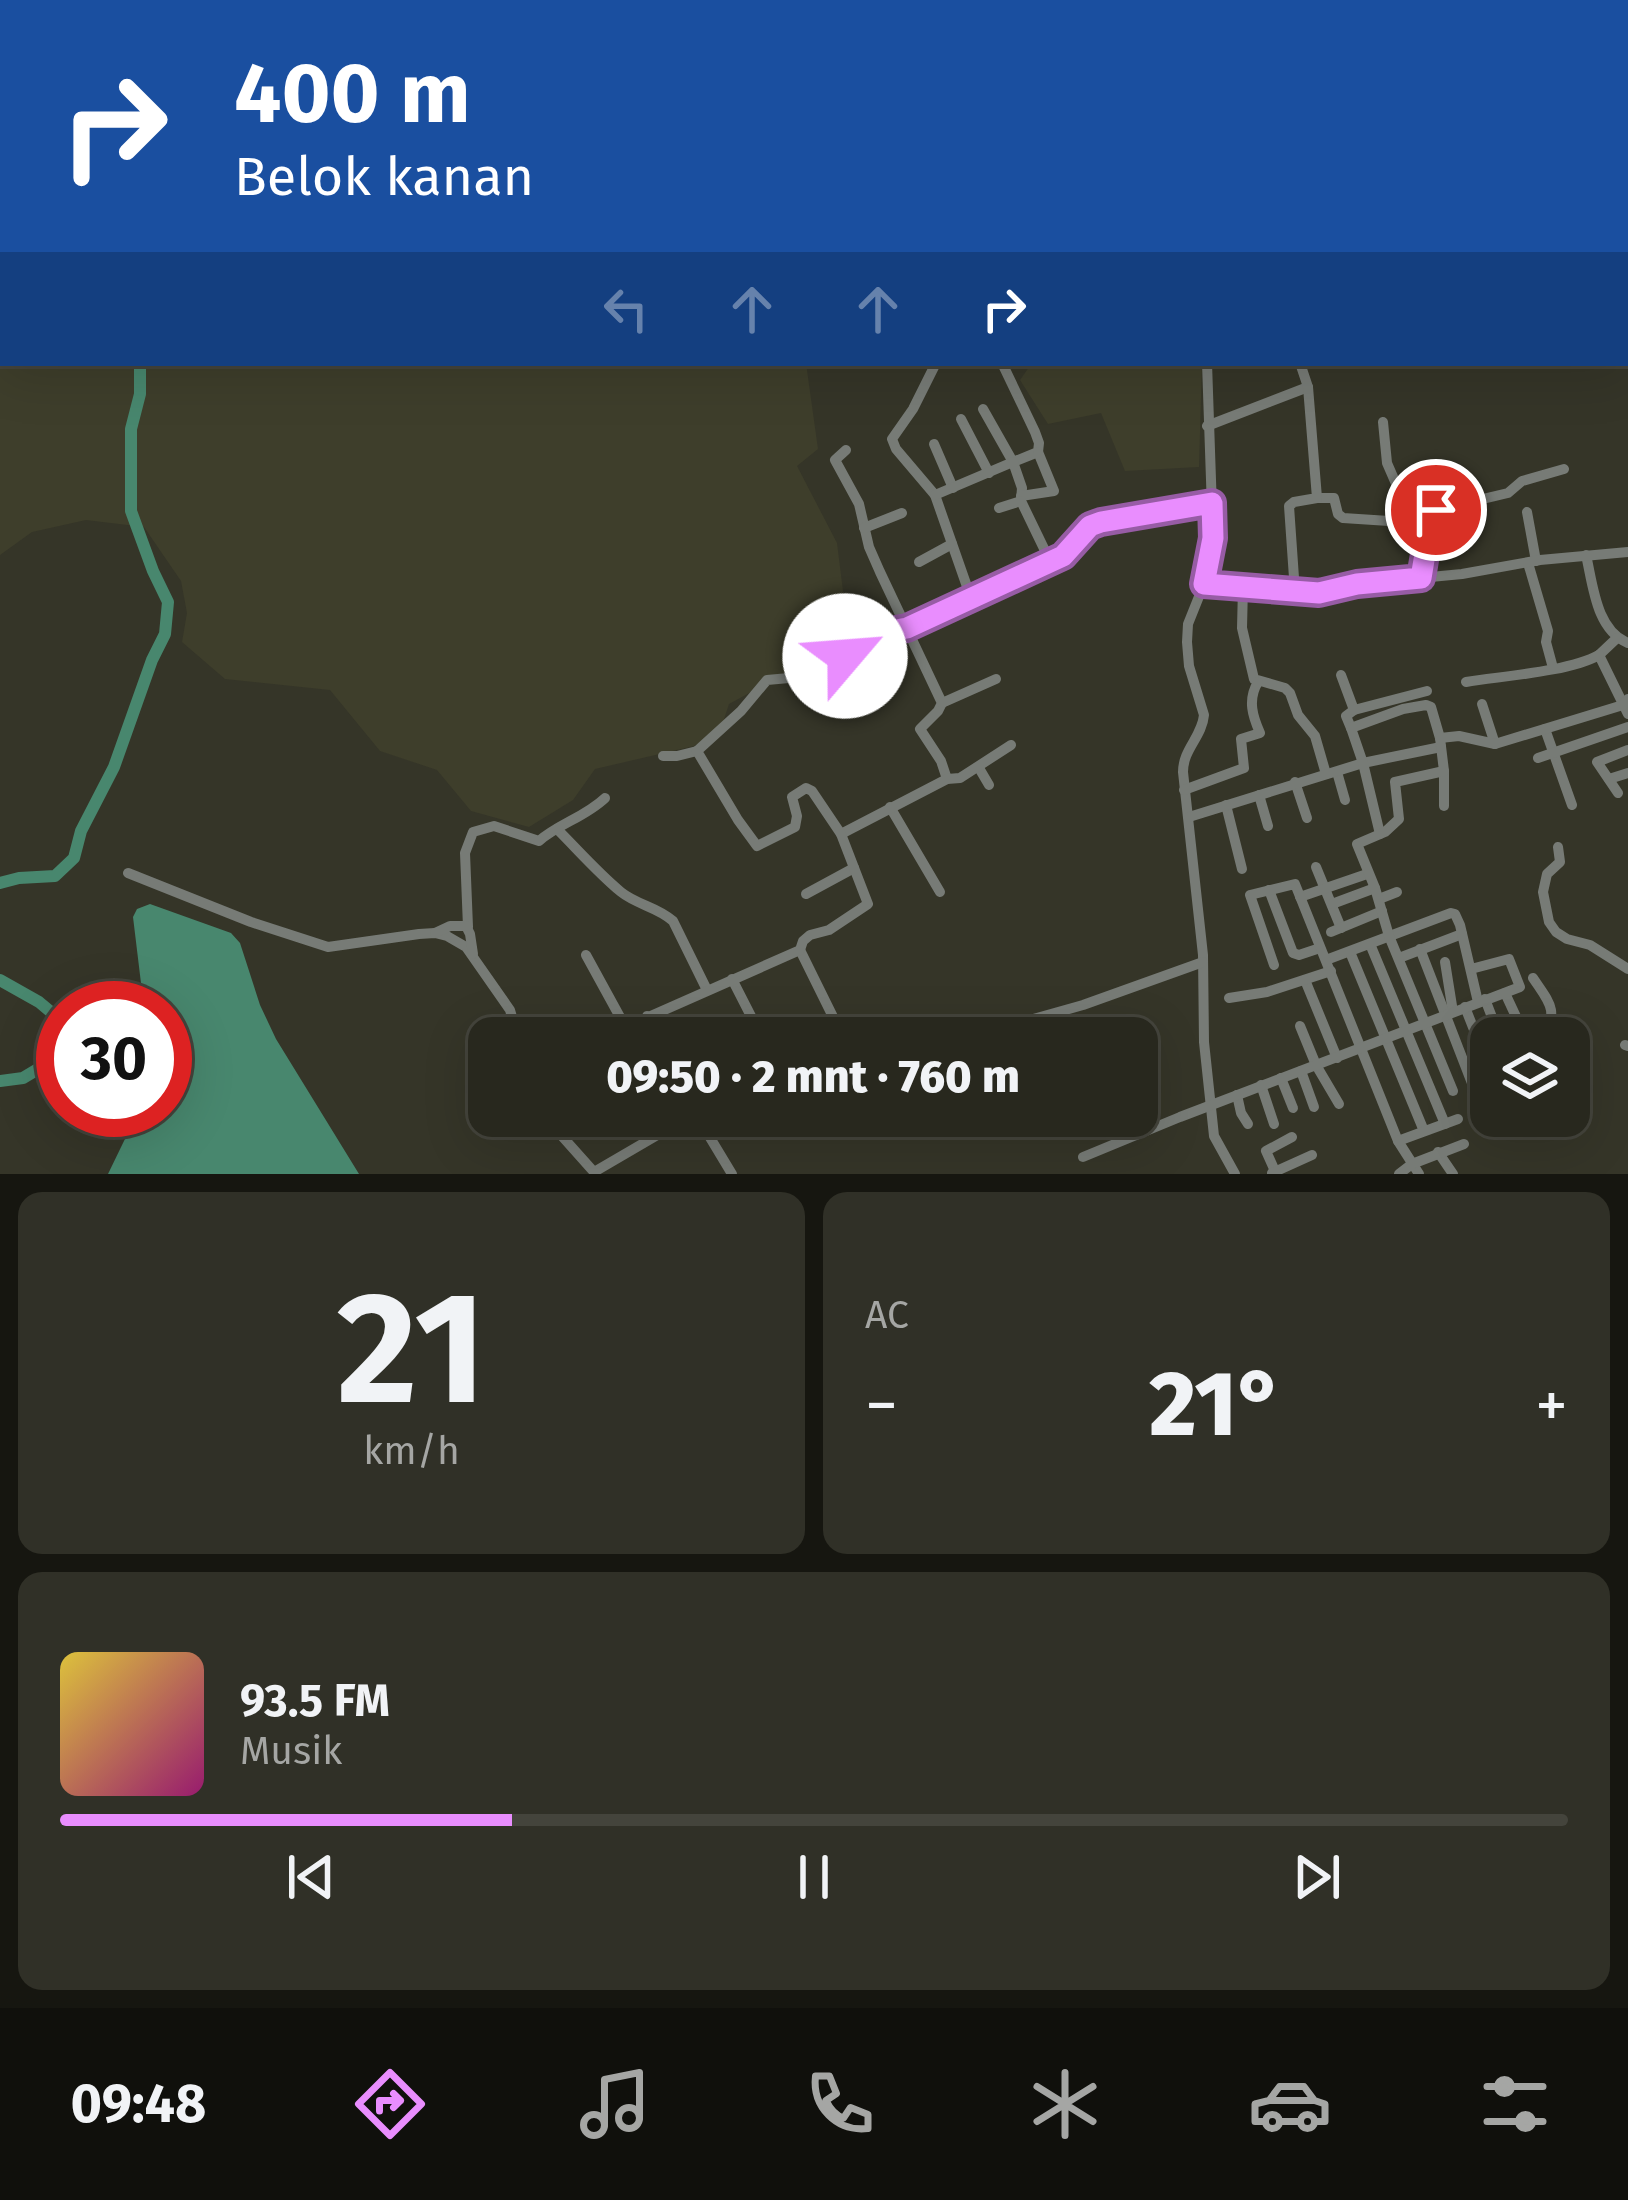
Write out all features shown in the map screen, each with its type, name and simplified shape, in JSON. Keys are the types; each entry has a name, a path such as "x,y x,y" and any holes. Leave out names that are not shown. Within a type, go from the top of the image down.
{"street":[{"path":"934,366 892,439 935,494 971,598"},
{"path":"999,508 1021,498 1051,494 1054,489 1035,432 1003,366"},
{"path":"1207,366 1213,538 1187,642 1204,715 1183,760 1184,790 1203,962 1204,1042 1214,1136 1235,1174"},
{"path":"1301,366 1308,387 1317,498"},
{"path":"1207,425 1308,387"},
{"path":"983,409 1013,462 1021,498 1050,561"},
{"path":"961,419 989,473"},
{"path":"1383,422 1401,520"},
{"path":"934,444 953,488"},
{"path":"846,450 835,460 860,504 874,560 942,703"},
{"path":"935,494 1038,452"},
{"path":"1421,578 1431,518 1440,507 1508,494 1522,481 1564,469"},
{"path":"1295,592 1289,506 1294,502 1334,498 1343,518 1431,518"},
{"path":"860,504 875,499"},
{"path":"663,756 697,751 767,680 800,676 1050,561 1070,551 1095,523 1212,503"},
{"path":"1528,512 1532,562 1553,668"},
{"path":"864,528 902,513"},
{"path":"919,562 952,544"},
{"path":"1204,584 1326,592 1357,584 1628,552"},
{"path":"1466,682 1589,660 1623,640 1604,620 1586,555"},
{"path":"1243,587 1242,628 1252,673 1258,682 1278,685 1290,693 1345,800"},
{"path":"1189,818 1295,782 1460,736 1495,744 1626,706 1599,655"},
{"path":"1341,675 1354,710"},
{"path":"947,779 920,729 942,703 997,680"},
{"path":"1184,790 1244,768 1240,739 1260,733 1253,722 1252,695 1258,682"},
{"path":"1380,834 1346,717 1354,710 1427,691"},
{"path":"1482,704 1495,744"},
{"path":"1351,728 1403,710 1431,707 1441,743 1444,806"},
{"path":"1538,758 1628,727"},
{"path":"1545,728 1572,806"},
{"path":"841,834 947,779 979,768 1010,745"},
{"path":"1618,793 1597,762 1628,750"},
{"path":"697,751 757,846 795,827 792,796 806,788 841,834 868,904 829,930 810,935 800,950 830,1017"},
{"path":"1390,759 1400,818 1357,844 1453,1091"},
{"path":"979,768 989,785"},
{"path":"1396,782 1444,771"},
{"path":"1609,779 1628,773"},
{"path":"1295,782 1307,818"},
{"path":"1259,795 1268,826"},
{"path":"473,959 465,853 473,832 494,826 538,841 605,798"},
{"path":"1226,805 1242,869"},
{"path":"890,807 940,892"},
{"path":"557,829 622,893 674,921 707,990"},
{"path":"1558,847 1560,862 1545,878 1543,892 1549,922 1561,936 1590,945 1628,969"},
{"path":"1316,867 1332,904 1336,930 1397,892"},
{"path":"806,894 854,868"},
{"path":"128,873 250,922 328,947 435,933 458,925 468,928"},
{"path":"1300,897 1367,874"},
{"path":"1274,964 1250,896 1292,877 1398,1141 1415,1169"},
{"path":"1269,890 1293,953 1320,948"},
{"path":"1332,904 1378,900"},
{"path":"1229,998 1305,980 1350,952 1451,913 1459,919 1471,969 1490,1017"},
{"path":"435,933 462,944 512,1017"},
{"path":"1399,958 1462,934"},
{"path":"1370,944 1451,1121 1398,1141"},
{"path":"647,1016 800,950"},
{"path":"1420,950 1426,969 1470,1038"},
{"path":"1350,952 1424,1131"},
{"path":"1426,969 1467,952"},
{"path":"586,955 620,1017"},
{"path":"1083,1157 1520,986 1510,959 1471,969"},
{"path":"1040,1017 1203,962"},
{"path":"1445,962 1470,1072"},
{"path":"1533,977 1552,1017"},
{"path":"732,979 751,1017"},
{"path":"1305,980 1337,1058"},
{"path":"1505,993 1516,1017"},
{"path":"1300,1026 1339,1104"},
{"path":"1301,1071 1314,1107"},
{"path":"1281,1078 1293,1108"},
{"path":"1261,1085 1274,1124"},
{"path":"1237,1096 1248,1124"},
{"path":"563,1137 594,1172 656,1137"},
{"path":"707,1137 732,1174"},
{"path":"1292,1137 1266,1151 1272,1173 1312,1155"},
{"path":"1399,1174 1438,1152 1464,1144"},
{"path":"1438,1152 1453,1174"}],"shaded area":[{"path":"0,366 806,366 818,449 797,466 837,543 849,639 729,704 721,728 694,746 595,769 573,800 529,827 471,811 437,770 380,751 330,690 225,679 182,642 187,613 181,581 144,527 86,520 32,532 0,555"},
{"path":"1030,366 1202,366 1199,467 1125,471 1101,413 1048,424 1020,380"},
{"path":"150,904 231,933 240,943 276,1039 359,1174 108,1174 126,1137 192,1137 192,981 141,981 133,917 137,909"}],"waterway":[{"path":"0,883 55,876 74,858 81,831 114,767 165,634 168,602 131,511 131,429 140,394 140,366"},
{"path":"0,980 36,1000"},
{"path":"0,1081 23,1078 36,1070"}],"route":[{"path":"845,656 890,631 907,628 1063,556 1090,526 1101,522 1212,503 1213,538 1204,584 1319,593 1421,578 1436,510"}]}
